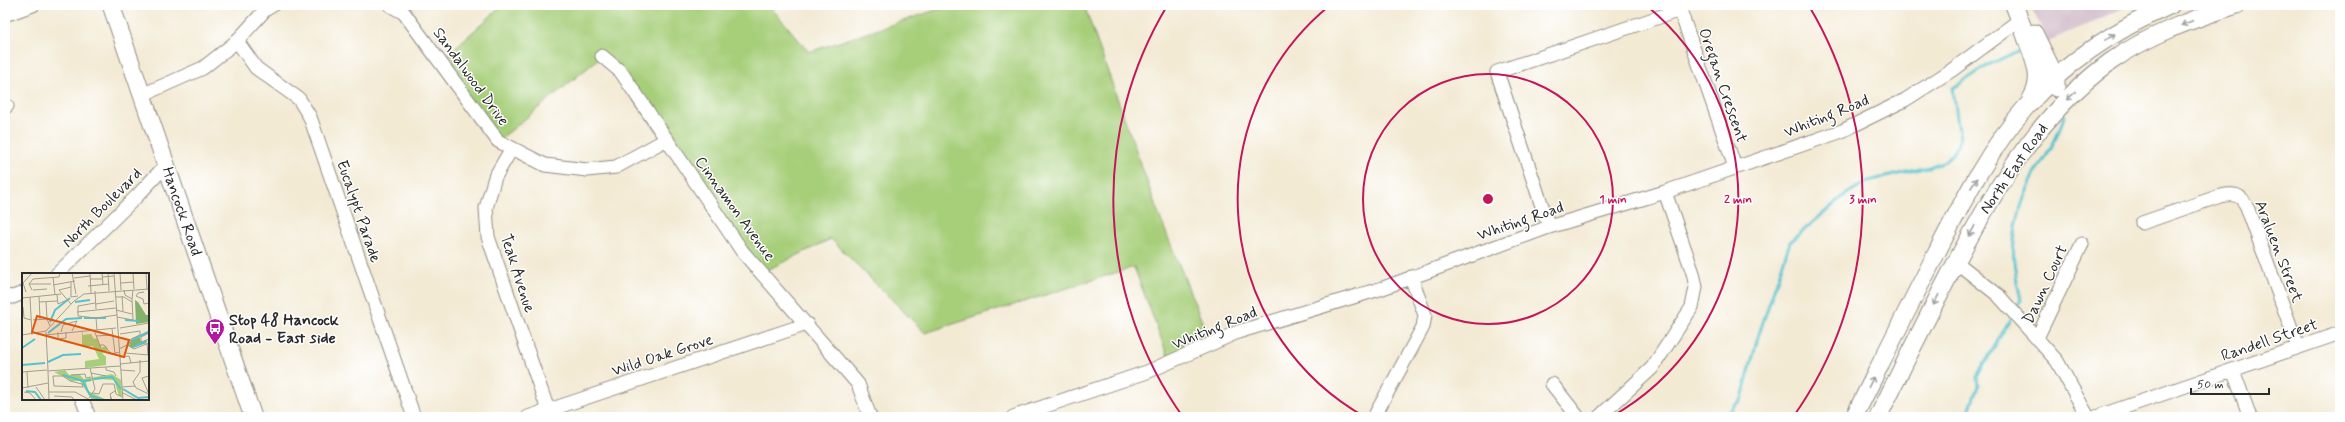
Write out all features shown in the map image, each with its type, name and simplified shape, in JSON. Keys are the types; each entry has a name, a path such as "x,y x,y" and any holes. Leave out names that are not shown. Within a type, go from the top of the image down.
{"main road":[{"name":"Hancock Road","path":"110,5 167,164 253,417"},
{"name":"North East Road","path":"1854,417 1948,229 1995,149 2026,108 2056,78 2078,59 2121,30 2171,5"},
{"name":"North East Road","path":"1878,417 1956,262 2004,176 2048,118 2088,80 2124,54 2172,29 2236,5"},
{"path":"2017,12 2034,33 2054,53 2078,59"},
{"path":"2017,12 2034,59 2038,75 2038,86 2026,108"},
{"path":"2034,33 2056,78 2056,89 2048,118"},
{"path":"2034,59 2045,74 2056,78 2077,77 2094,65 2124,54"},
{"path":"1919,286 1943,265 1956,262 1952,253 1948,229"}],"street":[{"path":"5,15 33,5"},
{"path":"142,95 203,68 237,40 265,10 273,5"},
{"name":"Sandalwood Drive","path":"390,5 404,13 498,141 545,165 587,170 616,167 667,139"},
{"name":"Oregan Crescent","path":"1548,227 1497,72 1680,10 1735,167"},
{"name":"Whiting Road","path":"1013,417 1147,372 1238,332 1411,278 1548,227 1665,192 1842,131 1905,100 1952,70 2017,12"},
{"name":"Eucalypt Parade","path":"237,40 256,68 299,99 310,117 414,417"},
{"name":"Cinnamon Avenue","path":"602,56 621,72 742,251 858,384 870,417"},
{"name":"Teak Avenue","path":"512,148 495,177 486,208 488,237 548,410"},
{"name":"North Boulevard","path":"58,273 137,196 167,164"},
{"path":"1599,417 1652,368 1692,307 1696,287 1693,273 1665,192"},
{"name":"Araluen Street","path":"2142,223 2220,196 2230,194 2238,195 2243,199 2247,208 2298,347"},
{"name":"Dawn Court","path":"2037,338 2082,244"},
{"path":"1956,262 1977,277 2009,307 2057,360 2088,417"},
{"path":"1374,417 1423,327 1425,315 1411,278"},
{"path":"5,296 13,297 22,293"},
{"name":"Wild Oak Grove","path":"528,417 807,324"},
{"name":"Randell Street","path":"2096,417 2340,333"},
{"path":"2233,370 2250,417"},
{"path":"1552,384 1578,417"},
{"path":"82,400 89,417"}],"shaded area":[{"path":"2030,5 2131,5 2048,41"}],"green space":[{"path":"503,5 769,5 809,52 951,5 1084,5 1159,215 1211,344 1170,362 1134,267 925,333 831,239 761,273 602,56 498,141 440,61"}],"waterway":[{"path":"1724,417 1742,398 1758,337 1790,242 1845,195 1868,181 1929,167 1945,161 1953,154 1960,139 1953,88 1990,64 2020,50"},
{"path":"2016,309 2021,301 2015,272 2013,251 2018,218 2029,185 2055,140 2064,116"},
{"path":"1967,417 1978,386 1977,377 2012,316"}],"place":[{"name":"Stop 48 Hancock Road - East side","path":"215,345"}]}
